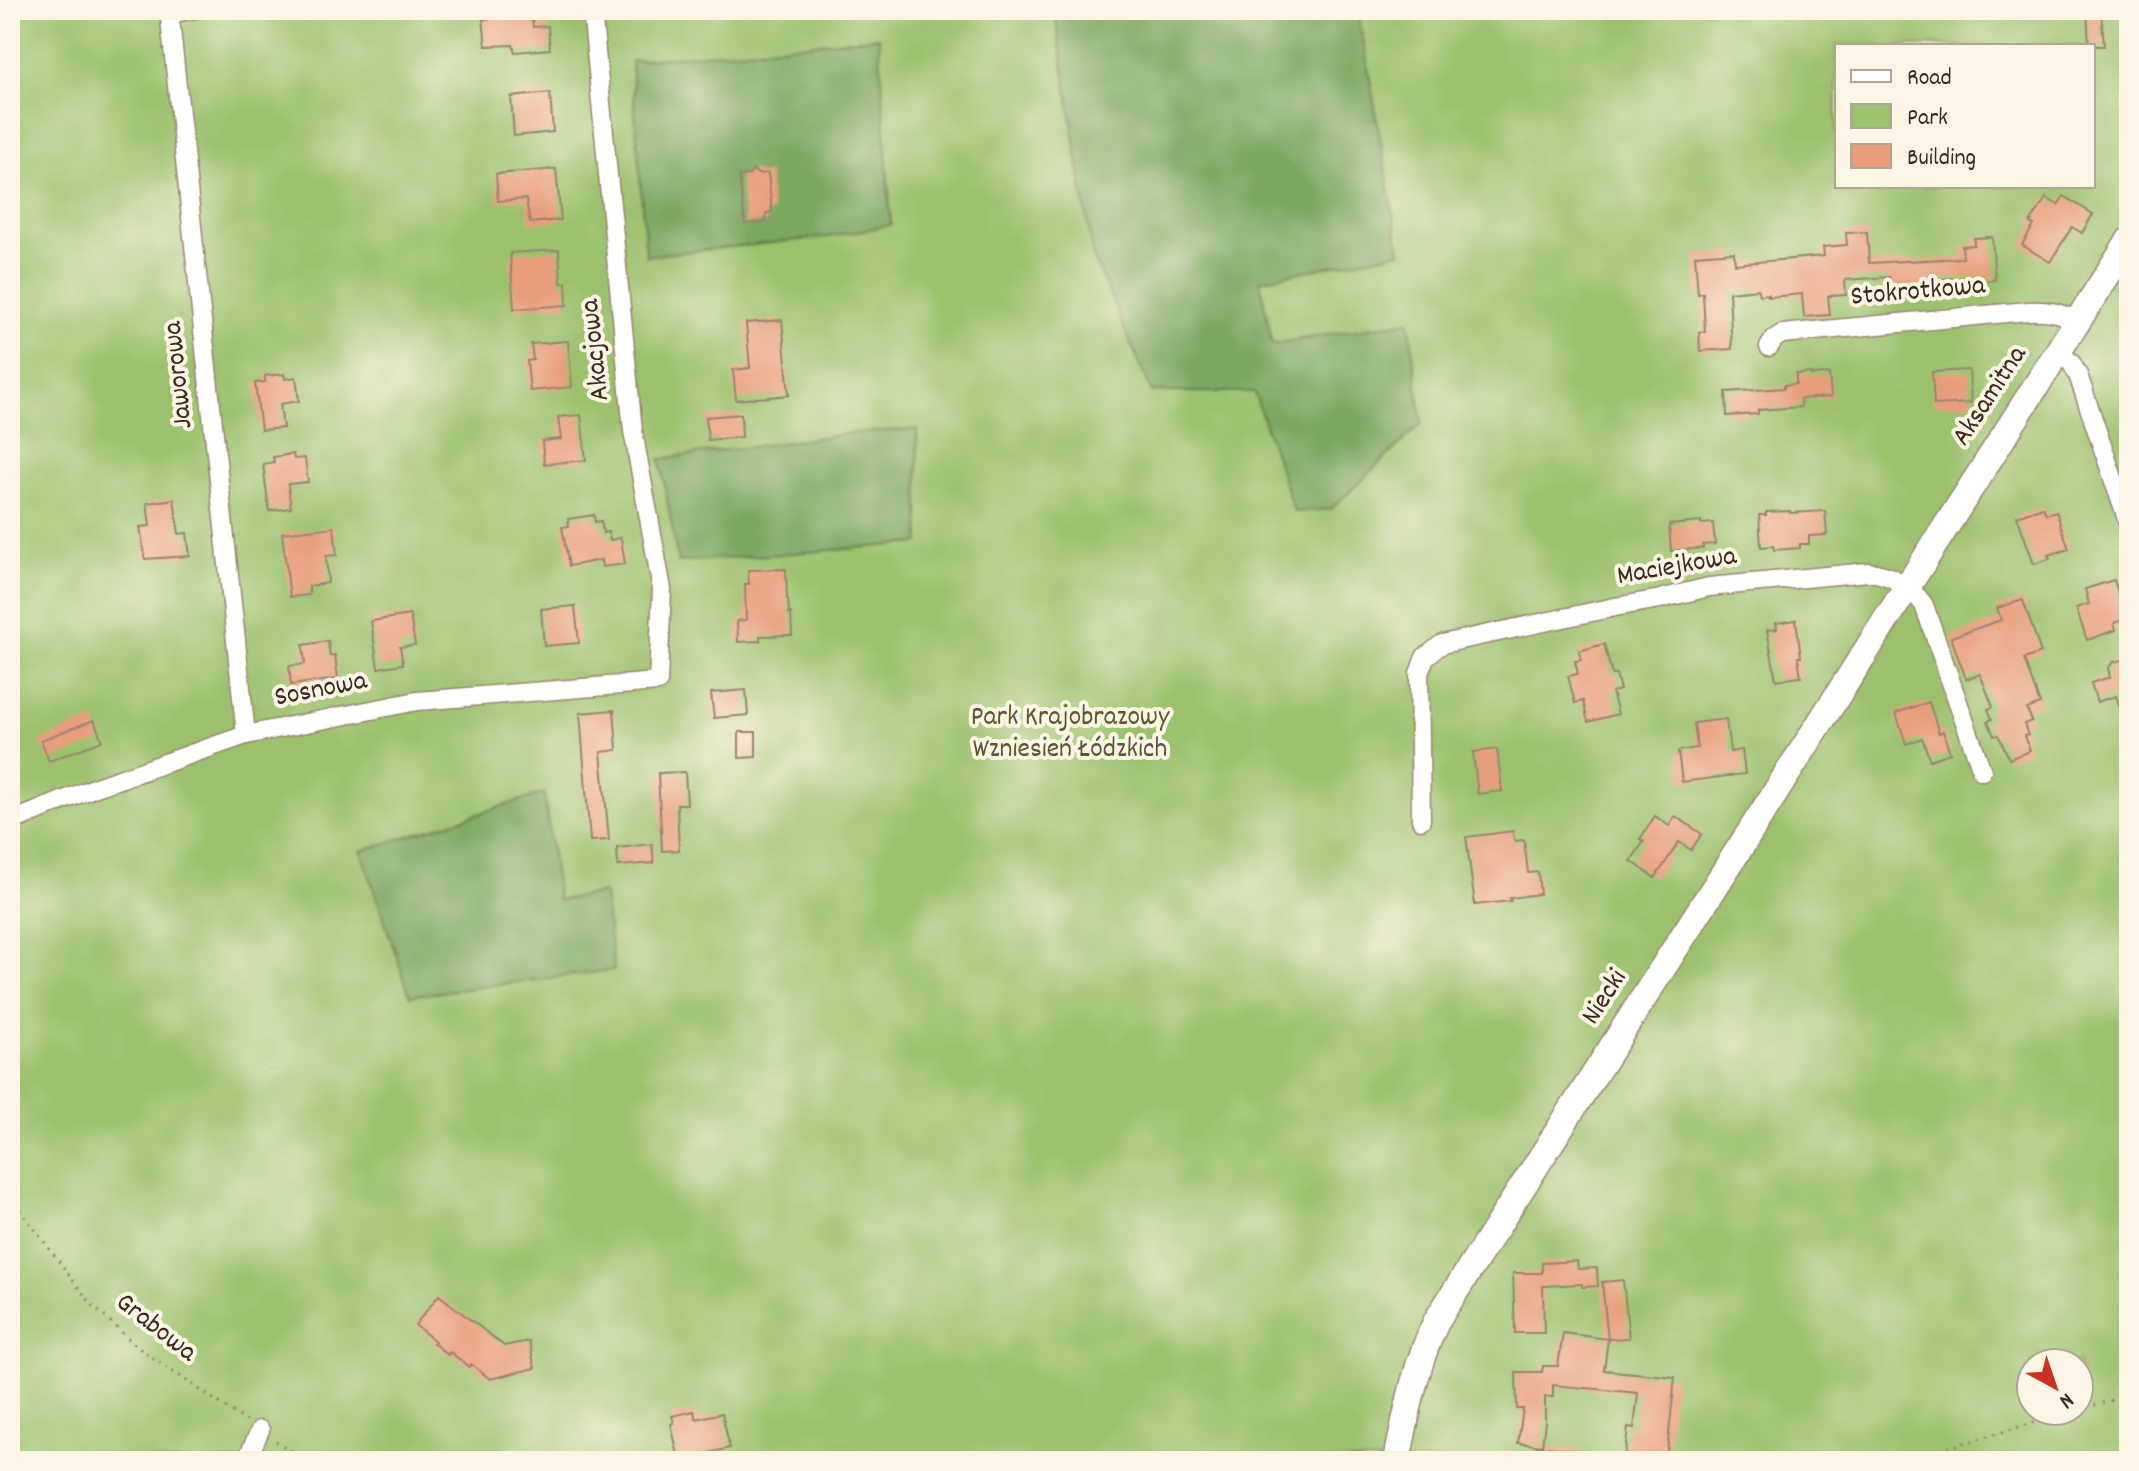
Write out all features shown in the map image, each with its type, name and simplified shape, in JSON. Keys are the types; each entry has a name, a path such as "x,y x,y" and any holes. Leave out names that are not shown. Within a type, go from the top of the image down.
{"street":[{"name":"Akacjowa","path":"592,10 633,431 662,589 658,682"},
{"name":"Jaworowa","path":"169,14 246,735"},
{"name":"Aksamitna","path":"1908,587 2129,241"},
{"name":"Stokrotkowa","path":"1769,347 1782,334 2028,311 2047,310 2077,322"},
{"path":"2059,350 2078,375 2129,525"},
{"name":"Maciejkowa","path":"1421,820 1419,673 1425,657 1442,644 1709,587 1868,572 1891,577 1908,587"},
{"path":"1908,587 1929,615 1982,771"},
{"name":"Niecki","path":"1397,1461 1417,1368 1437,1320 1908,587"},
{"name":"Sosnowa","path":"10,822 96,787 246,735 417,701 658,682"},
{"path":"243,1461 248,1457 260,1430"}],"lane":[{"path":"169,14 215,10"}],"path":[{"name":"Grabowa","path":"10,1197 92,1305 140,1349 306,1461"},
{"path":"2095,1405 2129,1395"},
{"path":"1902,1461 2019,1427"}],"green space":[{"name":"Park Krajobrazowy Wzniesień Łódzkich","path":"10,10 2129,10 2129,1461 10,1461"},
{"path":"1149,10 1358,10 1400,252 1260,280 1272,344 1409,321 1422,423 1331,509 1294,512 1254,392 1152,392 1093,257 1056,19"},
{"path":"879,37 891,225 828,237 646,256 631,61"},
{"path":"917,429 920,543 678,562 660,459 853,433"},
{"path":"544,793 558,900 604,893 614,970 410,996 361,851"}],"building":[{"path":"503,10 531,10 533,27 548,26 550,49 515,52 513,45 486,46 483,19 504,17"},
{"path":"2087,10 2101,10 2104,46 2089,44"},
{"path":"550,93 553,132 514,136 511,97"},
{"path":"556,169 561,220 530,223 526,199 498,201 496,174"},
{"path":"753,170 758,174 768,173 772,212 766,213 766,222 745,224 739,176 749,175"},
{"path":"2064,196 2093,214 2082,233 2072,227 2050,262 2022,245 2034,225 2030,223 2046,198 2058,205"},
{"path":"1867,232 1869,263 1963,258 1962,246 1974,245 1974,238 1992,237 1995,280 1979,281 1978,277 1942,279 1942,284 1926,285 1926,289 1890,291 1889,277 1845,280 1846,295 1828,296 1830,315 1804,317 1802,294 1768,297 1768,294 1759,295 1758,289 1729,292 1732,349 1700,351 1699,332 1705,332 1703,293 1698,294 1695,255 1734,252 1735,264 1824,256 1823,247 1847,245 1846,233"},
{"path":"559,250 561,283 566,283 567,305 514,309 510,253"},
{"path":"782,320 789,395 736,400 733,370 750,368 746,323"},
{"path":"568,341 572,387 530,391 527,361 533,360 531,344"},
{"path":"1969,370 1971,403 1934,405 1932,372"},
{"path":"284,374 285,379 296,377 299,401 280,404 283,428 261,430 255,383 265,382 265,376"},
{"path":"1796,374 1829,374 1831,397 1800,399 1801,407 1727,416 1726,392 1784,388 1784,385 1796,384"},
{"path":"741,414 742,437 708,440 706,417"},
{"path":"581,415 586,460 544,464 542,441 561,439 558,417"},
{"path":"293,454 294,459 305,458 308,482 288,484 291,508 269,511 263,464 274,462 273,457"},
{"path":"174,499 179,534 187,533 190,556 145,559 140,527 150,526 147,503"},
{"path":"2043,507 2046,514 2056,511 2069,549 2048,555 2050,559 2034,564 2017,516"},
{"path":"1825,511 1827,535 1809,536 1809,544 1800,544 1800,548 1774,550 1773,546 1761,547 1759,515"},
{"path":"594,515 595,522 601,521 603,533 608,532 610,540 621,538 625,564 602,567 601,560 569,566 562,527 569,526 568,519"},
{"path":"1713,523 1715,544 1671,551 1669,525"},
{"path":"334,527 337,555 326,556 328,583 309,586 309,595 290,597 282,533"},
{"path":"786,569 792,635 760,636 760,641 738,642 737,621 746,620 745,584 749,584 748,570"},
{"path":"2114,580 2127,619 2114,623 2116,630 2087,640 2076,608 2089,604 2085,589"},
{"path":"2023,600 2041,653 2024,659 2040,704 2027,709 2032,721 2024,724 2028,735 2024,736 2030,751 2009,759 1988,721 1992,719 1988,709 1993,707 1980,674 1966,679 1951,637 2001,620 1997,608"},
{"path":"575,606 579,643 544,646 541,609"},
{"path":"410,615 415,645 400,647 403,664 378,668 371,621"},
{"path":"1796,620 1801,677 1776,680 1767,630 1777,629 1776,623"},
{"path":"328,641 330,656 335,655 338,679 291,685 289,666 305,664 303,645"},
{"path":"1604,644 1612,675 1616,674 1620,690 1612,692 1618,714 1588,722 1583,701 1575,703 1568,676 1578,674 1575,661 1581,660 1579,651"},
{"path":"2129,659 2129,725 2126,726 2116,696 2097,702 2091,683 2110,677 2108,668 2113,662"},
{"path":"746,690 748,715 714,718 711,693"},
{"path":"1929,702 1939,733 1943,731 1950,753 1930,760 1922,738 1906,744 1896,713"},
{"path":"614,710 617,750 601,752 609,840 590,841 580,713"},
{"path":"1726,719 1730,752 1742,750 1745,774 1682,782 1678,751 1697,748 1694,723"},
{"path":"94,720 102,741 49,761 41,740"},
{"path":"739,732 756,732 756,757 739,758"},
{"path":"1497,749 1502,791 1478,794 1473,752"},
{"path":"685,772 687,804 677,804 679,850 662,851 658,773"},
{"path":"1655,816 1669,826 1675,816 1702,834 1691,850 1679,842 1655,878 1631,861 1644,841 1640,839"},
{"path":"1513,831 1514,841 1524,840 1528,873 1538,872 1540,894 1475,905 1466,837"},
{"path":"652,844 654,863 618,866 617,848"},
{"path":"1577,1261 1578,1269 1597,1268 1598,1286 1543,1286 1544,1333 1515,1333 1513,1273 1542,1273 1542,1263"},
{"path":"1623,1280 1629,1338 1608,1339 1602,1282"},
{"path":"439,1295 504,1346 529,1341 535,1368 490,1379 450,1352 448,1355 415,1325"},
{"path":"1563,1333 1608,1339 1604,1370 1675,1377 1666,1461 1624,1461 1628,1427 1634,1428 1638,1393 1553,1385 1553,1397 1545,1397 1542,1446 1518,1443 1523,1409 1517,1409 1516,1372 1542,1372 1543,1366 1558,1366"},
{"path":"694,1411 696,1419 722,1413 730,1448 679,1460 672,1416"},
{"path":"1537,1446 1580,1451 1579,1461 1535,1461"}]}
